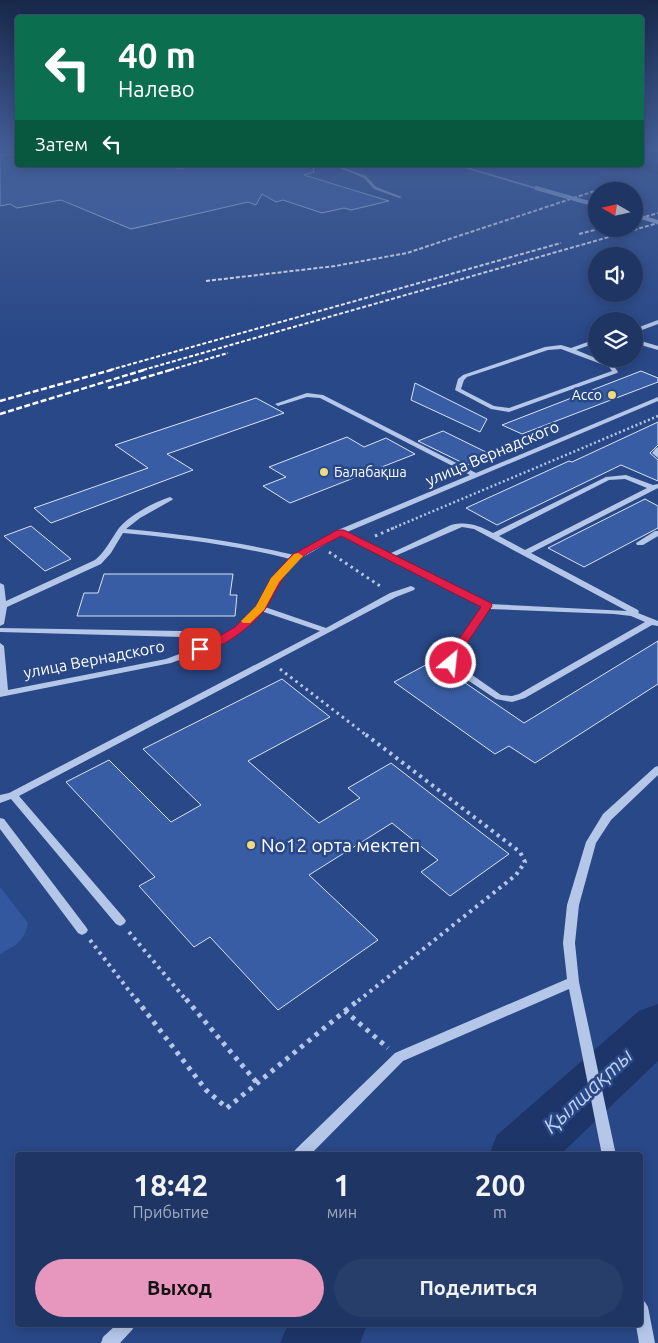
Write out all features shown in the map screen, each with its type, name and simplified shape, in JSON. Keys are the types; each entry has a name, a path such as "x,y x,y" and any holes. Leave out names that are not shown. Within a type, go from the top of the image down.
{"street":[{"path":"643,216 658,220"},
{"path":"643,328 658,322"},
{"path":"571,350 611,366 615,370 613,373 509,410 493,408 458,390 461,379 465,376 547,348 561,347 571,350 588,344"},
{"path":"643,344 658,348"},
{"path":"278,404 307,395 321,396 476,476"},
{"name":"улица Вернадского","path":"2,693 168,661 217,643 238,629 260,608 275,580 295,558 341,532 658,399"},
{"path":"658,450 655,454 658,456"},
{"path":"494,536 608,478 626,477 656,487"},
{"path":"525,553 656,487"},
{"path":"2,607 98,562 110,551 121,531 134,520 170,499"},
{"path":"390,556 462,525 476,527 655,623"},
{"path":"121,531 183,536 235,544 295,558"},
{"path":"341,532 487,606 614,612 632,614 655,623"},
{"path":"640,543 658,533"},
{"path":"0,585 2,607 0,624"},
{"path":"0,799 12,795 393,595 411,588"},
{"path":"487,606 453,655 451,663 458,670 499,697 506,699 522,696 655,623"},
{"path":"260,608 327,631"},
{"path":"0,630 182,634"},
{"path":"0,646 2,693"},
{"path":"609,1152 574,982 569,943 573,905 591,842 607,817 658,769"},
{"path":"12,795 120,921"},
{"path":"0,822 82,930"},
{"path":"303,1152 398,1057 574,982"},
{"path":"643,1322 647,1343"},
{"path":"109,1343 125,1327"}],"path":[{"path":"361,542 658,416"},
{"path":"318,545 393,595"},
{"path":"82,930 206,1090 227,1108 516,875 525,862 520,852 270,660"},
{"path":"120,921 258,1084"},
{"path":"345,1011 398,1057"}],"shaded area":[{"path":"0,887 28,923 22,939 0,954"}],"building":[{"path":"92,213 202,213 131,229"},
{"path":"641,371 658,378 658,382 522,434 502,425"},
{"path":"415,383 487,419 480,432 411,400"},
{"path":"256,398 284,413 167,454 193,470 51,523 34,508 148,468 115,445"},
{"path":"658,422 658,445 650,453 658,460 658,481 621,465 497,525 466,508 569,461 572,462"},
{"path":"443,431 492,455 467,465 418,441"},
{"name":"Балабақша","path":"347,437 364,447 386,438 415,454 290,503 263,486 286,477 269,467"},
{"path":"645,499 658,506 658,528 584,567 548,548"},
{"path":"31,526 71,559 45,571 4,536"},
{"path":"104,574 233,574 230,595 237,595 235,616 77,616 84,593 98,593"},
{"path":"658,641 658,684 535,763 509,746 495,754 394,682 433,661 524,723"},
{"path":"282,679 330,717 248,761 319,823 360,798 348,788 391,763 509,854 450,896 421,872 438,860 392,823 309,875 378,940 278,1010 210,937 194,947 139,886 155,877 66,782 109,760 171,822 201,805 143,749"}],"waterway":[{"name":"Қылшақты","path":"521,1152 658,1027"},
{"name":"Қылшақты","path":"314,1343 332,1327"}],"railway":[{"path":"206,281 335,266 407,253 529,213"},
{"path":"643,217 658,213"},
{"path":"143,370 658,223"},
{"path":"579,234 588,232"},
{"path":"110,370 561,243"},
{"path":"170,370 228,353"},
{"path":"0,401 115,369"},
{"path":"0,414 147,369"},
{"path":"108,388 174,369"}],"slow traffic":[{"path":"247,621 260,608 275,580 298,556"}],"place":[{"name":"Ассо","path":"612,395"},
{"name":"Балабақша","path":"324,472"},
{"name":"No12 орта мектеп","path":"251,845"}],"route":[{"path":"200,649 217,643 238,629 260,608 275,580 295,558 341,532 487,606 453,655 451,663"}]}
